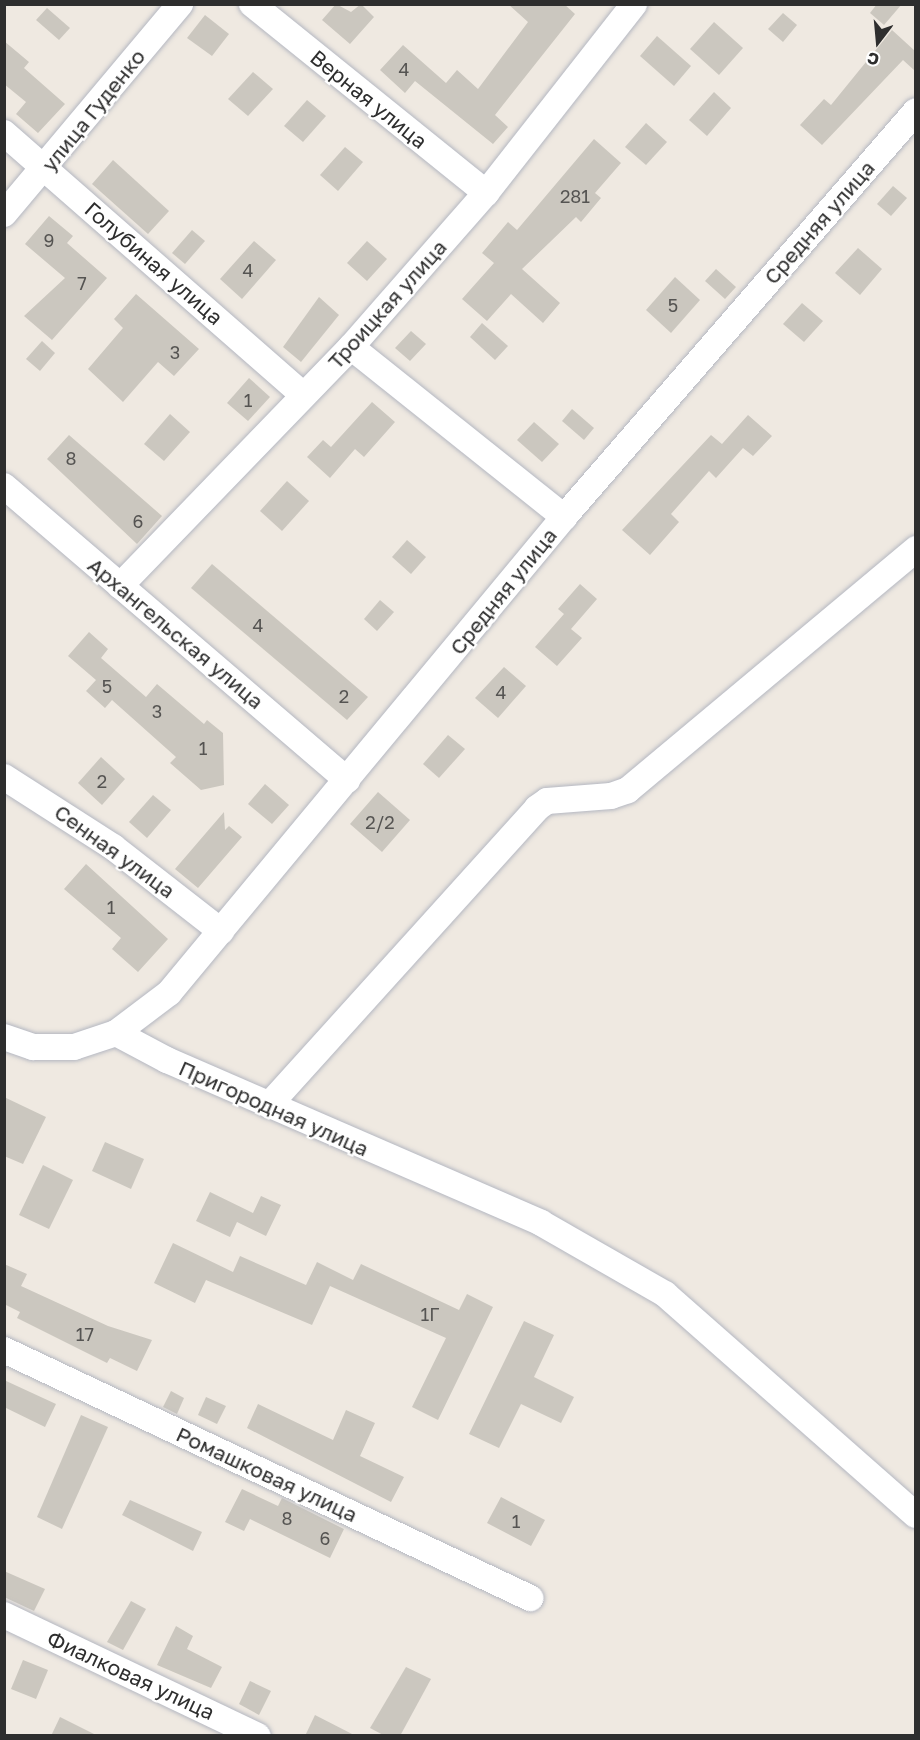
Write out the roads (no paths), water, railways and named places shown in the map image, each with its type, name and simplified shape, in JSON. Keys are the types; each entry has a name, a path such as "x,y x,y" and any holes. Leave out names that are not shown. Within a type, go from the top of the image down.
{"street":[{"name":"улица Гуденко","path":"4,214 46,168 180,4"},
{"name":"Верная улица","path":"252,4 486,193"},
{"name":"Троицкая улица","path":"120,586 302,393 351,348 486,193 623,8"},
{"name":"Средняя улица","path":"4,1037 33,1047 74,1047 116,1033 169,993 564,517 915,111"},
{"name":"Голубиная улица","path":"4,133 302,393"},
{"path":"351,348 564,517"},
{"name":"Архангельская улица","path":"4,486 347,780"},
{"path":"270,1105 537,808 547,801 611,796 628,790 915,549"},
{"name":"Сенная улица","path":"4,777 112,847 221,931"},
{"name":"Пригородная улица","path":"116,1033 434,1180 541,1223 665,1294 915,1515"},
{"name":"Ромашковая улица","path":"4,1350 530,1598"},
{"name":"Фиалковая улица","path":"4,1615 258,1736"}]}
